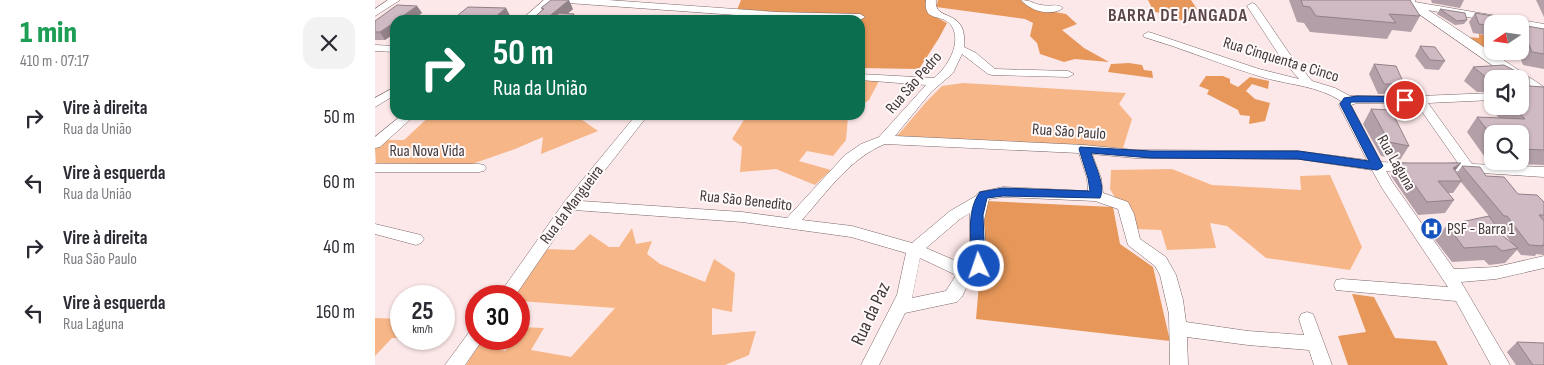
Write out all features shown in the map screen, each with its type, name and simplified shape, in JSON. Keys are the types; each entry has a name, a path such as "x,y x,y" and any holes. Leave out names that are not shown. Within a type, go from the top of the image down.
{"main road":[{"path":"1408,1 1544,94"}],"street":[{"path":"375,13 395,0"},
{"path":"532,15 550,0"},
{"path":"568,0 767,14 814,15"},
{"name":"Rua São Pedro","path":"885,140 906,118 929,87 947,74 956,59 959,48 958,30 955,23 933,13 930,7 931,0"},
{"path":"1026,0 1029,4 1040,8 1058,8"},
{"path":"1408,1 1544,27"},
{"path":"1252,6 1265,22 1282,51 1301,72 1307,85"},
{"name":"Rua Cinquenta e Cinco","path":"1148,35 1185,45 1226,62 1263,74 1340,94 1348,100"},
{"path":"375,48 390,49"},
{"path":"959,48 972,55 991,72 1068,74"},
{"path":"865,77 936,82"},
{"path":"375,103 390,93"},
{"path":"1529,95 1544,94"},
{"path":"1348,100 1420,100 1484,96"},
{"name":"Rua Laguna","path":"1348,100 1345,104 1347,112 1377,166 1411,221 1450,276 1459,295 1501,365"},
{"path":"1420,100 1468,168"},
{"path":"375,144 403,120"},
{"name":"Rua da Mangueira","path":"514,285 570,205 638,120"},
{"name":"Rua São Paulo","path":"791,223 850,158 866,147 885,140 1151,154 1298,155 1377,166 1544,172"},
{"path":"1084,149 1094,178 1096,196"},
{"name":"Rua Nova Vida","path":"375,168 479,168"},
{"path":"914,250 955,215 990,193 1096,196 1123,206 1127,214 1133,241 1163,264 1175,304 1179,328 1179,365"},
{"path":"899,307 951,297 957,292 965,274 975,272 979,266 977,215 980,200"},
{"name":"Rua São Benedito","path":"570,205 742,216 853,232 914,250 950,264 965,274"},
{"path":"375,229 416,239"},
{"name":"Rua da Paz","path":"870,365 905,295 914,250"},
{"path":"1450,276 1496,273 1544,262"},
{"path":"1342,285 1459,295"},
{"path":"1307,319 1323,365"},
{"path":"1179,328 1248,338 1316,343"},
{"path":"454,365 465,350"}],"shaded area":[{"path":"741,0 928,0 928,13 947,23 919,69 865,68 865,15 735,15"},
{"path":"938,0 1027,0 1032,8 1066,14 1077,24 1062,30 1084,48 1109,62 1075,59 1064,62 1040,54 1037,43 1030,36 1033,23 1025,19 936,7"},
{"path":"1148,0 1191,0 1197,9 1187,16 1186,21 1163,18 1162,13 1154,12"},
{"path":"1479,34 1484,35 1484,50 1468,37 1479,38"},
{"path":"1129,63 1142,65 1144,70 1152,71 1153,78 1108,72 1111,64"},
{"path":"1206,76 1223,76 1230,79 1230,83 1238,87 1250,77 1269,81 1268,89 1252,84 1246,91 1255,99 1270,103 1265,121 1249,124 1250,116 1240,115 1238,110 1207,94 1209,90 1199,86"},
{"path":"865,80 879,81 869,100 865,103"},
{"path":"963,83 1126,93 1119,104 1132,119 1123,148 897,136 942,86"},
{"path":"426,120 582,120 598,131 541,154 543,137 469,165 376,163 375,148 385,140 404,140"},
{"path":"744,120 848,120 846,140 833,156 807,151 799,161 831,170 815,185 776,169 740,172 742,147 732,139"},
{"path":"1172,169 1212,185 1301,190 1300,176 1330,175 1362,247 1350,270 1266,258 1227,226 1210,223 1216,248 1167,250 1161,230 1134,229 1110,189 1111,170"},
{"path":"986,201 1113,207 1120,244 1153,267 1170,341 976,319"},
{"path":"632,228 636,244 652,241 647,254 660,264 705,282 714,259 735,273 732,312 712,308 712,335 756,331 749,355 725,365 466,365 475,350 530,350 530,327 544,328 531,350 571,357 615,308 530,302 530,285 519,285 545,249 574,250 590,234 609,247 619,247"},
{"path":"1352,294 1374,297 1395,338 1436,341 1448,365 1348,365 1338,336 1366,332"},
{"path":"375,318 390,319 390,340 375,356"}],"building":[{"path":"551,0 569,0 551,15 537,15 544,9 541,8"},
{"path":"1301,0 1410,0 1420,16 1389,14 1396,23 1316,16 1310,7 1303,6"},
{"path":"397,5 417,6 404,15 390,15 390,25 380,32 375,32 375,21"},
{"path":"468,7 506,8 498,15 458,15"},
{"path":"1440,9 1465,13 1467,20 1457,21"},
{"path":"559,13 574,14 573,15 557,15"},
{"path":"1475,13 1487,15 1484,15 1484,25 1479,24"},
{"path":"1529,26 1544,29 1544,54 1532,52 1529,45"},
{"path":"1420,46 1435,47 1445,61 1430,60"},
{"path":"1374,64 1396,66 1404,84 1384,84"},
{"path":"1504,65 1514,70 1484,70 1484,75 1473,67"},
{"path":"1529,86 1544,87 1544,150 1529,149 1529,125 1484,126 1477,117 1525,119 1521,115 1529,115"},
{"path":"1371,109 1391,110 1409,146 1389,142"},
{"path":"1399,163 1461,163 1453,168 1462,181 1438,181 1454,200 1427,202"},
{"path":"1462,166 1480,167 1486,176 1504,177 1518,194 1537,195 1544,202 1544,215 1539,215 1544,221 1544,245 1529,245 1507,216 1504,216"},
{"path":"1489,216 1502,235 1518,248 1502,251 1496,246 1464,248 1447,225"},
{"path":"1517,342 1544,343 1544,365 1533,365"}],"place":[{"name":"PSF - Barra 1","path":"1431,229"}],"district":[{"name":"BARRA DE JANGADA","path":"1178,15"}],"route":[{"path":"979,266 977,215 980,200 984,195 1003,192 1096,196 1094,178 1084,149 1101,152 1167,155 1298,155 1355,161 1377,166 1347,112 1345,104 1348,100 1357,99 1405,100"}]}
